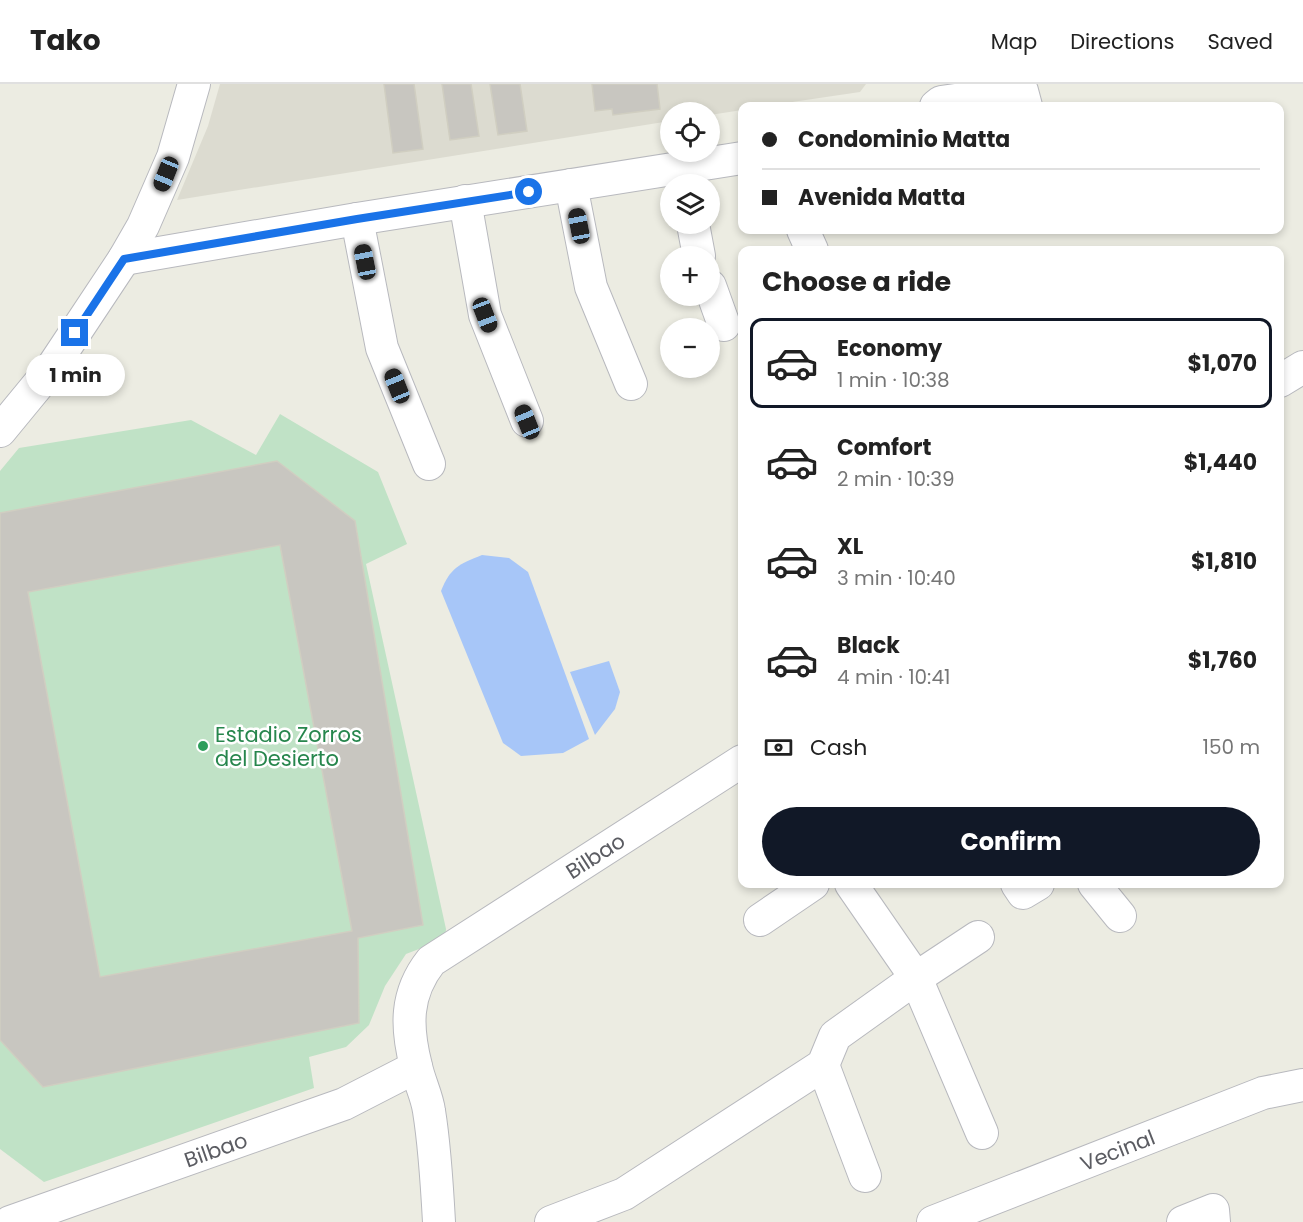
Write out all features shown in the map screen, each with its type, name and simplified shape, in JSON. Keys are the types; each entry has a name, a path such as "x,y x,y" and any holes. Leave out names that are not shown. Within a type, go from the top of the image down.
{"street":[{"path":"0,431 51,369 124,259 143,226 173,157 194,84"},
{"path":"941,102 1022,91 1025,102"},
{"path":"690,174 738,159"},
{"path":"124,259 465,201 571,185 660,178"},
{"path":"571,185 591,287 631,384"},
{"path":"465,201 485,315 527,422"},
{"path":"357,219 382,348 429,464"},
{"path":"717,306 724,325"},
{"path":"1284,379 1303,367"},
{"name":"Bilbao","path":"10,1222 344,1104 416,1067 409,1026 411,998 421,974 431,961 738,764"},
{"path":"760,920 807,888"},
{"path":"854,888 916,978 982,1133"},
{"path":"1020,888 1023,893 1031,888"},
{"path":"1097,888 1120,916 1121,888"},
{"path":"551,1222 624,1194 823,1065 835,1036 978,937"},
{"path":"823,1065 865,1176"},
{"path":"416,1067 429,1106 434,1138 439,1222"},
{"name":"Vecinal","path":"933,1222 1263,1093 1303,1084"},
{"path":"1183,1222 1213,1210 1214,1222"}],"shaded area":[{"path":"220,84 866,84 860,92 792,102 738,102 738,111 720,113 720,102 660,102 660,123 177,200 208,126"}],"green space":[{"name":"Estadio Zorros del Desierto","path":"280,414 378,472 407,544 366,564 446,929 445,939 406,954 385,986 369,1025 346,1047 309,1057 314,1088 44,1182 0,1149 0,471 19,448 191,420 256,455"}],"water":[{"path":"482,555 509,558 528,572 589,739 563,753 521,756 503,743 441,591 456,568"},
{"path":"609,661 620,692 615,709 595,735 570,672"}],"building":[{"path":"384,84 414,84 423,149 393,153"},
{"path":"442,84 471,84 479,136 450,140"},
{"path":"490,84 520,84 527,131 498,135"},
{"path":"592,84 657,84 660,109 613,115 612,109 595,111"},
{"path":"277,461 355,521 423,925 358,938 359,1023 43,1087 0,1040 0,513","holes":["280,545 352,931 100,977 28,592"]}],"place":[{"name":"Estadio Zorros del Desierto","path":"203,746"}],"route":[{"path":"75,333 124,259 529,192"}]}
